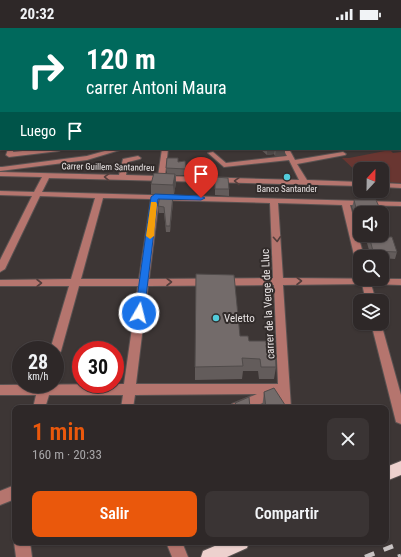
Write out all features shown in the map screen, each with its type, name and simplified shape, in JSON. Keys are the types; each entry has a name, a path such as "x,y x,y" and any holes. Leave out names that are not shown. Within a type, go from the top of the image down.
{"main road":[{"path":"389,473 401,468"},
{"path":"209,557 235,545"}],"street":[{"path":"10,152 43,150"},
{"path":"0,170 87,158 116,150"},
{"path":"161,179 165,150"},
{"path":"287,150 304,182"},
{"path":"212,153 224,165 292,160 343,154"},
{"path":"84,167 84,164 89,163 87,158"},
{"path":"122,178 125,160 138,158"},
{"name":"Carrer Guillem Santandreu","path":"0,174 353,184"},
{"path":"0,269 46,176"},
{"path":"389,185 401,186"},
{"path":"0,193 401,204"},
{"path":"58,341 100,195"},
{"path":"127,405 155,197"},
{"name":"carrer de la Verge de Lluc","path":"274,200 280,281 285,405"},
{"path":"345,202 358,250"},
{"path":"0,283 353,280"},
{"path":"389,281 401,282"},
{"path":"378,330 401,418"},
{"path":"64,388 129,390 284,389"},
{"path":"0,390 12,389"},
{"path":"244,405 284,389"},
{"path":"40,405 43,393"},
{"path":"0,498 12,493"},
{"path":"22,545 24,557"},
{"path":"175,545 180,557"}],"shaded area":[{"path":"390,150 393,153 401,152 401,183 389,182 389,162 353,162 353,168 342,158"}],"building":[{"path":"167,158 178,158 178,162 185,161 186,169 166,168"},
{"path":"154,173 175,174 173,185 151,184"},
{"path":"215,177 228,178 229,189 215,189"},
{"path":"160,195 173,195 170,226 166,226 164,207 158,206"},
{"path":"354,200 376,200 379,206 356,206"},
{"path":"389,237 392,237 397,252 389,252 389,250 373,250 371,242 389,242"},
{"name":"Veletto","path":"196,274 234,275 240,336 248,336 249,341 275,341 276,367 261,367 260,359 242,358 243,366 195,367"},
{"path":"274,388 285,405 266,405 264,392"},
{"path":"249,397 250,405 236,405 235,403"}],"railway":[{"path":"365,557 401,543"}],"slow traffic":[{"path":"150,236 154,204"}],"place":[{"name":"Banco Santander","path":"287,177"},
{"name":"Veletto","path":"216,318"}],"route":[{"path":"139,313 155,197 201,198"}]}
